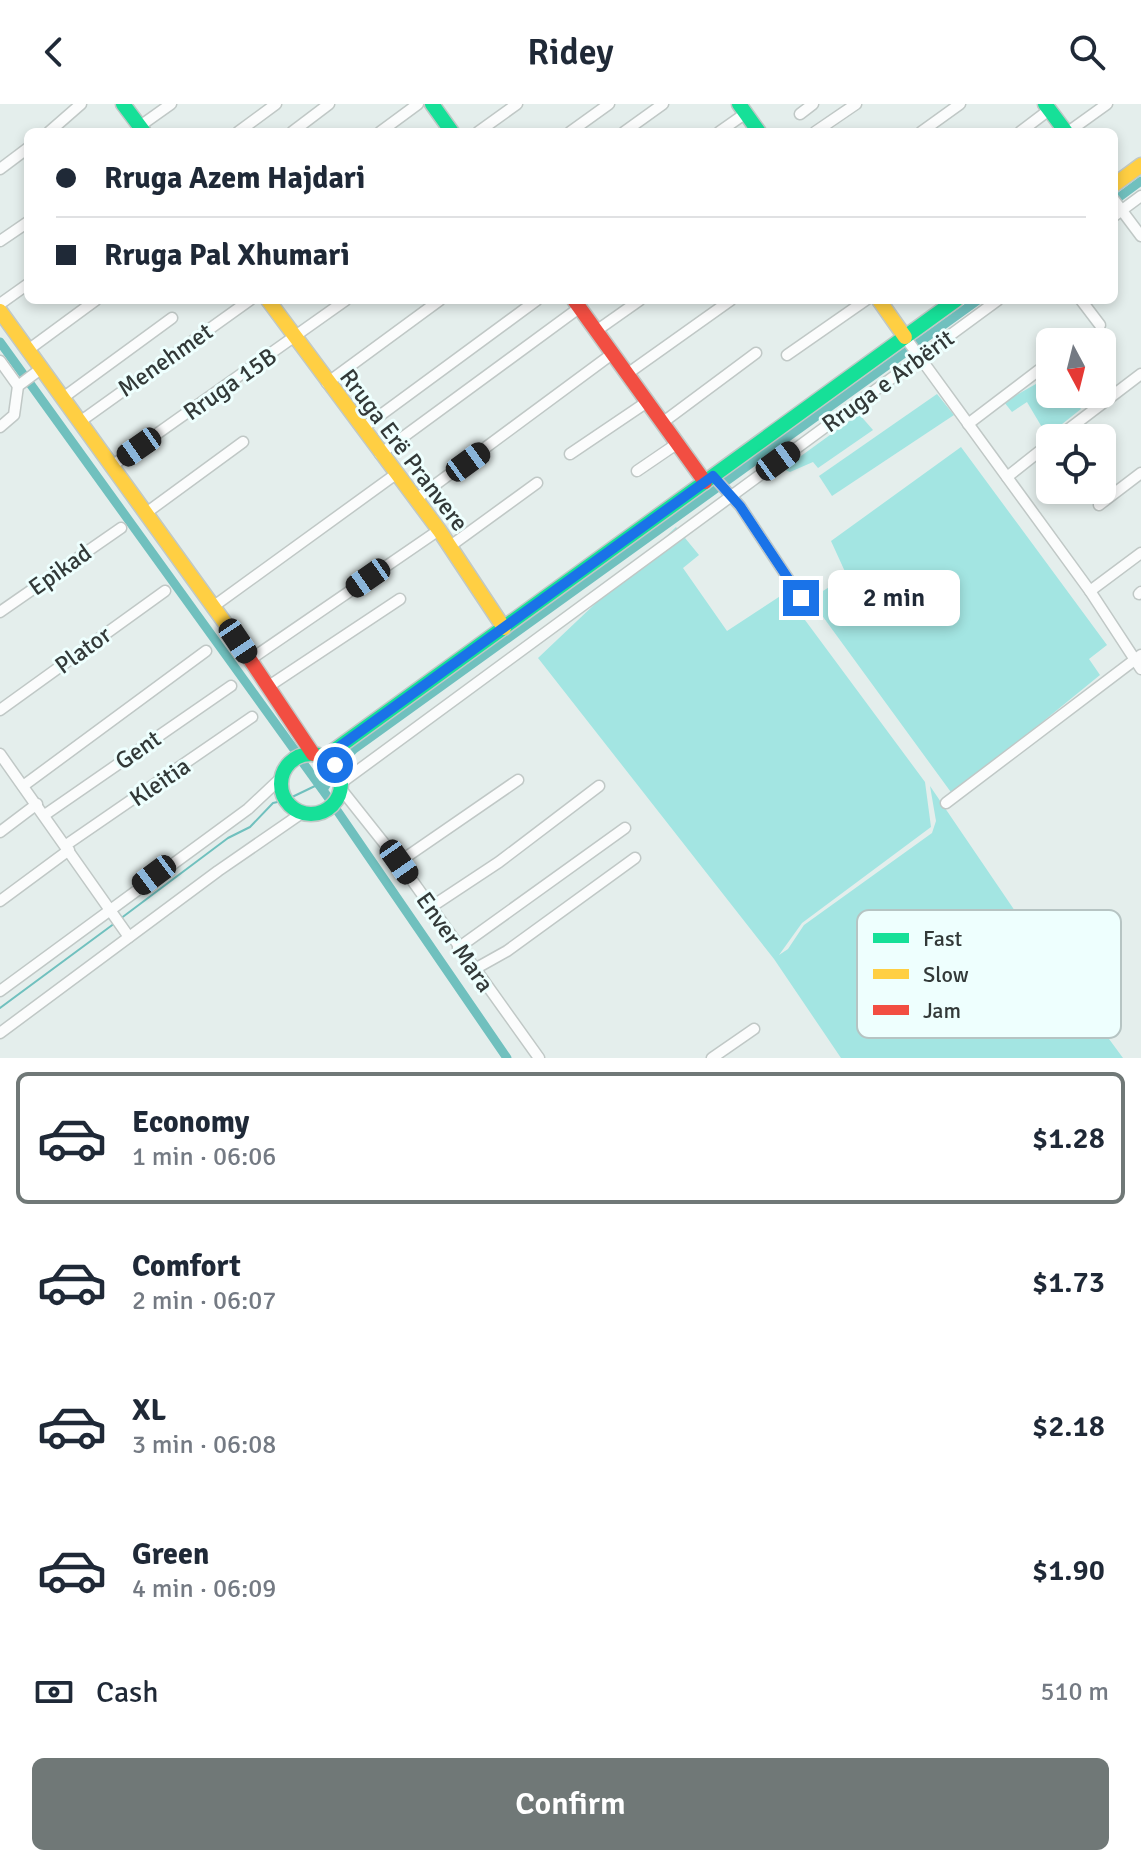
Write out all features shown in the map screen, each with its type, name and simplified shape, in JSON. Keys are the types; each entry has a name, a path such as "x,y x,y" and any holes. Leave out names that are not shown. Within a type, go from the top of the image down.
{"street":[{"path":"54,128 81,104"},
{"path":"123,104 141,128"},
{"path":"143,128 171,104"},
{"path":"243,128 276,104"},
{"path":"297,128 329,104"},
{"path":"385,128 418,104"},
{"path":"432,104 449,128"},
{"path":"484,128 517,104"},
{"path":"576,128 609,104"},
{"path":"630,128 663,104"},
{"path":"800,114 813,104"},
{"path":"821,128 856,104"},
{"path":"927,128 960,104"},
{"path":"1073,128 1107,104"},
{"path":"1024,128 1047,107 1064,128"},
{"path":"723,128 742,109 756,128"},
{"path":"0,169 24,151"},
{"path":"1118,182 1141,165"},
{"path":"1118,208 1141,196"},
{"path":"1118,209 1141,236"},
{"path":"0,241 24,225"},
{"path":"0,304 24,287"},
{"path":"28,350 91,304"},
{"name":"Menehmet","path":"81,421 244,304"},
{"name":"Rruga Erë Pranvere","path":"271,304 439,530 504,628"},
{"name":"Rruga 15B","path":"113,465 341,304"},
{"path":"327,383 435,304"},
{"path":"363,428 532,304"},
{"path":"380,454 573,304"},
{"path":"577,304 662,423 711,480 729,495 801,598"},
{"path":"596,331 634,304"},
{"path":"627,374 725,304"},
{"path":"787,355 860,304"},
{"path":"882,304 1139,661 946,803"},
{"path":"0,991 116,917 248,809 281,778 290,762 319,755 711,480 913,347 952,304"},
{"name":"Rruga e Arbërit","path":"341,786 729,495 913,347 991,304"},
{"path":"1084,304 1100,325"},
{"path":"0,311 28,350 36,372 64,397 319,755 335,765 341,786 327,810 302,813 0,1033"},
{"path":"64,397 172,318"},
{"path":"662,423 756,353"},
{"path":"416,499 612,354"},
{"path":"0,361 20,384"},
{"path":"0,427 14,415 20,384 36,372"},
{"path":"968,424 1036,372"},
{"path":"1075,424 1141,374"},
{"path":"570,454 647,402"},
{"path":"146,513 243,442"},
{"path":"637,471 678,443"},
{"path":"1007,477 1036,454"},
{"path":"1099,505 1141,473"},
{"path":"214,606 396,474"},
{"path":"449,547 537,483"},
{"name":"Epikad","path":"0,612 121,528"},
{"path":"251,659 439,530"},
{"path":"1090,591 1141,553"},
{"name":"Plator","path":"0,710 165,591"},
{"path":"269,686 400,599"},
{"path":"23,786 206,651"},
{"name":"Gent","path":"46,814 231,686"},
{"name":"Kleitia","path":"0,901 68,847 252,717"},
{"path":"1,758 46,814 129,937"},
{"path":"281,778 283,797 302,813"},
{"path":"399,862 518,780"},
{"name":"Enver Mara","path":"341,786 539,1058"},
{"path":"431,907 499,862 599,786"},
{"path":"0,832 37,804"},
{"path":"458,948 625,828"},
{"path":"473,970 507,951 635,858"},
{"path":"712,1058 754,1029"}],"shaded area":[{"path":"1036,384 1036,408 1081,409 1062,424 1040,424 1027,402 1012,412 1004,402"},
{"path":"937,394 954,415 832,496 819,476"},
{"path":"859,414 873,430 818,468 813,462 790,472 783,469"},
{"path":"961,447 1107,645 1089,659 1100,675 953,795 810,599 847,576 831,541"},
{"path":"676,527 699,555 683,568 727,631 785,593 925,782 931,827 802,923 779,955 788,949 804,925 932,833 936,821 930,786 1014,910 857,910 857,1038 1108,1038 1123,1058 841,1058 774,959 538,658"}],"waterway":[{"path":"1118,198 1141,181"},
{"path":"340,763 354,749 972,304"},
{"path":"0,342 296,752"},
{"path":"301,760 330,800"},
{"path":"324,788 334,772"},
{"path":"290,798 315,786 324,788"},
{"path":"120,919 228,838 250,827 273,803 282,801"},
{"path":"336,809 507,1058"},
{"path":"0,1008 115,923"}],"traffic: fast":[{"path":"123,104 141,128"},
{"path":"432,104 449,128"},
{"path":"739,104 756,128"},
{"path":"1045,104 1063,128"},
{"path":"325,757 950,304"},
{"path":"311,754 323,756 332,763 339,772 341,784 339,796 332,805 323,812 311,814 299,812 290,805 283,796 281,784 283,772 290,763 299,756 311,754"}],"traffic: slow":[{"path":"1118,182 1141,165"},
{"path":"271,304 439,530 504,628"},
{"path":"882,304 905,337"},
{"path":"0,311 233,634"}],"traffic: jam":[{"path":"577,304 705,482"},
{"path":"233,634 313,754"}],"route":[{"path":"335,765 325,757 713,476 740,506 801,598"}]}
